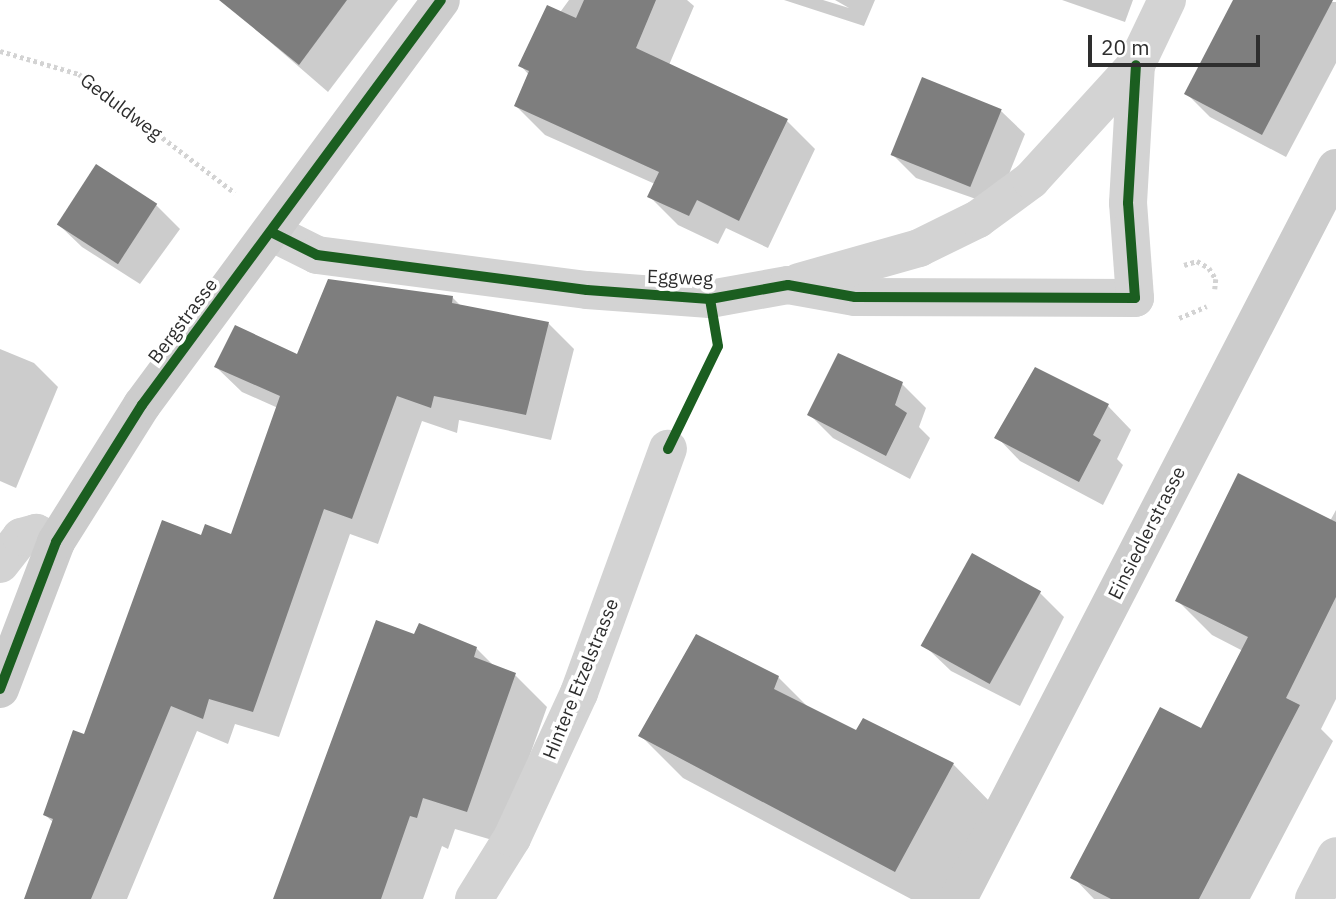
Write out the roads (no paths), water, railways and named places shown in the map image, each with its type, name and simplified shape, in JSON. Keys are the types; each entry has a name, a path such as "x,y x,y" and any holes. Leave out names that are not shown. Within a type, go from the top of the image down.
{"street":[{"name":"Bergstrasse","path":"0,689 56,542 142,405 441,0"},
{"path":"788,285 919,248 978,219 1031,180 1136,65 1167,0"},
{"name":"Eggweg","path":"271,232 317,255 587,290 710,299 788,285 855,297 1135,298 1128,203 1136,65"},
{"name":"Einsiedlerstrasse","path":"958,899 1336,168"},
{"name":"Hintere Etzelstrasse","path":"474,899 512,838 579,693 668,449"},
{"path":"0,564 21,537 36,533 56,542"},
{"path":"1314,899 1336,856"}]}
